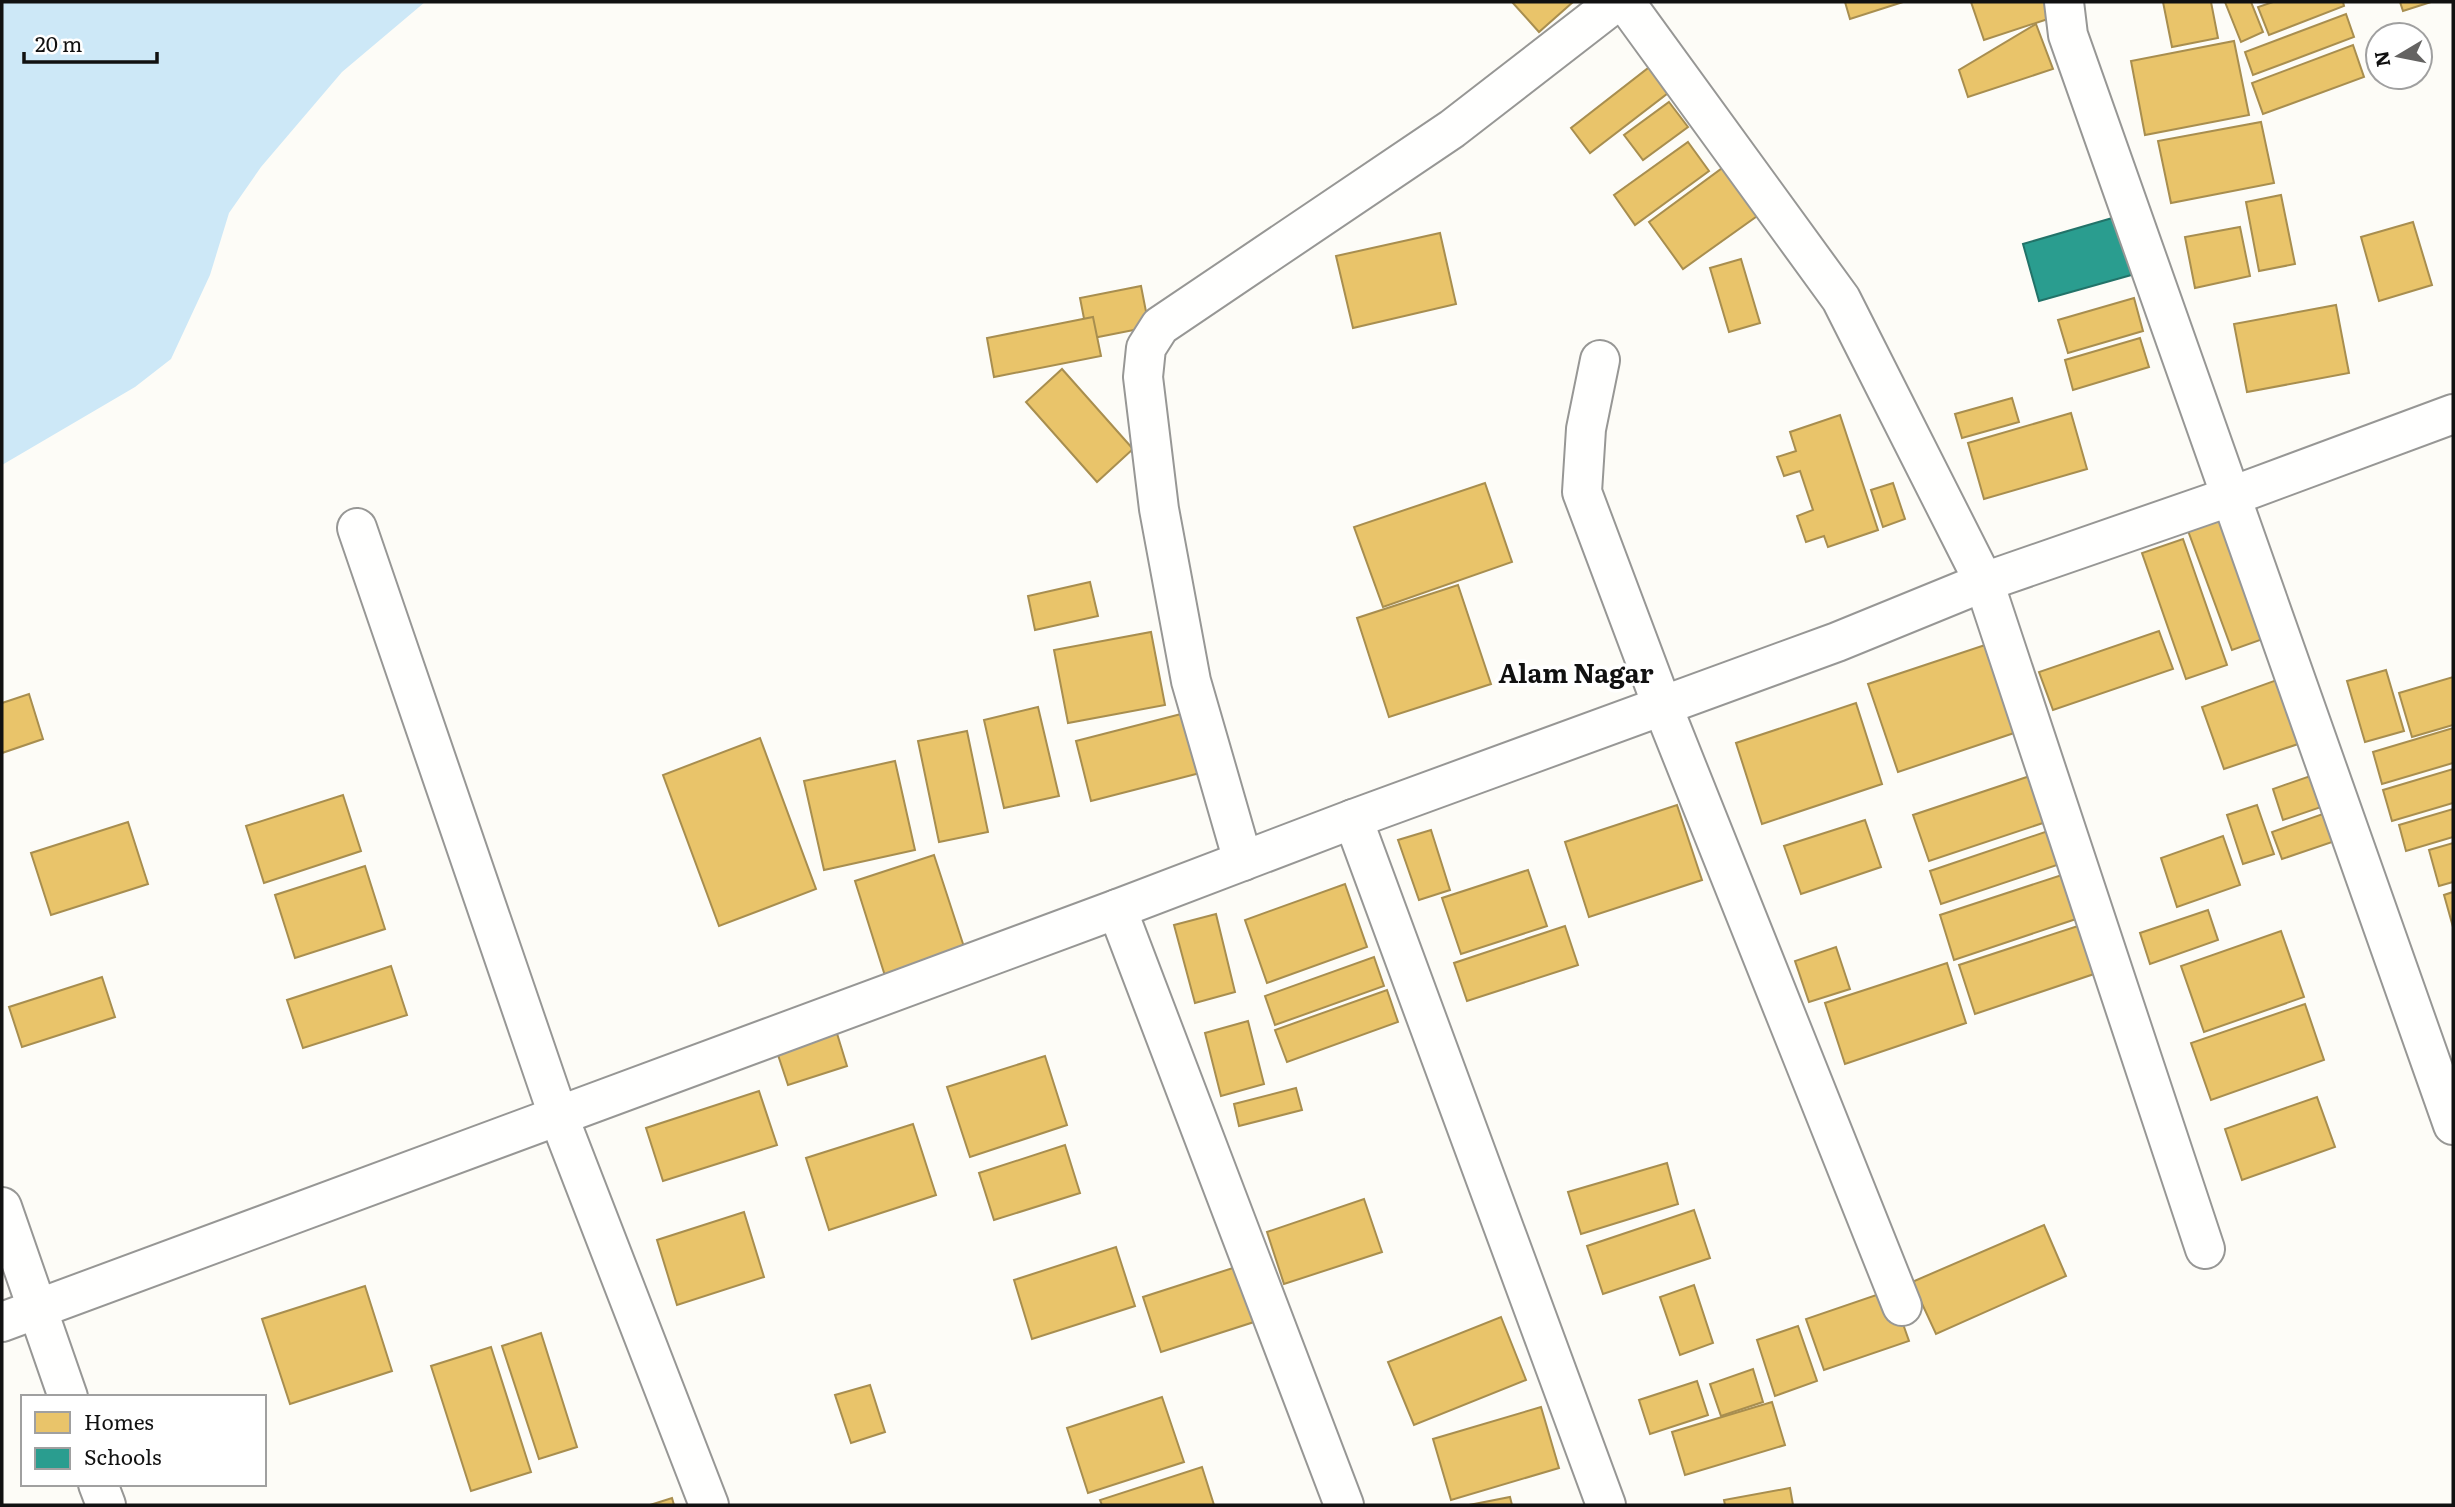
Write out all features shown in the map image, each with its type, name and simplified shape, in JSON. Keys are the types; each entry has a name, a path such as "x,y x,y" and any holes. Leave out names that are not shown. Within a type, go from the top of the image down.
{"street":[{"path":"1243,861 1191,681 1159,509 1143,377 1146,348 1160,326 1452,130 1616,2"},
{"path":"1625,2 1841,299 1984,582 2205,1249"},
{"path":"2064,2 2068,35 2453,1125"},
{"path":"1600,360 1586,429 1582,492 1662,705 1902,1306"},
{"path":"2,1322 1353,819 1837,642 1984,582 2232,496 2453,414"},
{"path":"357,528 558,1115 709,1505"},
{"path":"1353,819 1606,1505"},
{"path":"1117,909 1344,1505"},
{"path":"2,1207 67,1395"},
{"path":"100,1486 106,1505"}],"water":[{"path":"2,2 425,2 342,72 261,167 229,213 210,275 171,359 135,387 2,465"}],"building: Homes":[{"path":"1512,2 1573,2 1539,32"},
{"path":"1845,2 1903,2 1850,19"},
{"path":"1971,2 2049,2 2054,17 1984,40"},
{"path":"2163,2 2211,2 2218,38 2172,47"},
{"path":"2225,2 2251,2 2263,32 2241,42"},
{"path":"2273,2 2343,2 2344,6 2269,35 2258,7"},
{"path":"2400,2 2431,2 2403,11"},
{"path":"2346,14 2354,37 2253,75 2245,52"},
{"path":"2036,24 2053,69 1968,97 1959,70"},
{"path":"2234,41 2249,115 2145,135 2131,61"},
{"path":"2353,45 2364,77 2263,114 2252,83"},
{"path":"1652,65 1672,90 1590,153 1571,128"},
{"path":"1669,102 1688,127 1643,160 1624,135"},
{"path":"2261,122 2274,183 2171,203 2158,141"},
{"path":"1688,142 1709,171 1635,225 1614,195"},
{"path":"1725,166 1760,214 1683,269 1649,222"},
{"path":"2281,195 2295,264 2259,271 2246,202"},
{"path":"2413,222 2432,285 2379,301 2361,237"},
{"path":"2240,227 2250,276 2195,288 2185,237"},
{"path":"1440,233 1456,304 1353,328 1336,256"},
{"path":"1741,259 1760,323 1729,332 1710,268"},
{"path":"1141,286 1149,327 1088,339 1080,298"},
{"path":"2134,298 2143,331 2068,353 2058,320"},
{"path":"2336,305 2349,373 2247,392 2234,324"},
{"path":"1093,317 1101,356 994,377 987,338"},
{"path":"2140,338 2149,367 2073,390 2065,360"},
{"path":"1062,369 1133,449 1097,482 1026,402"},
{"path":"2012,398 2019,422 1962,438 1955,414"},
{"path":"2071,413 2087,469 1984,499 1968,443"},
{"path":"1840,415 1878,530 1828,547 1824,536 1806,542 1797,516 1813,510 1800,471 1784,476 1777,457 1796,451 1790,432"},
{"path":"1485,483 1512,562 1383,607 1354,527"},
{"path":"1893,483 1905,519 1883,527 1871,490"},
{"path":"2219,516 2263,639 2232,650 2187,528"},
{"path":"2183,539 2227,665 2186,679 2142,553"},
{"path":"1090,582 1098,616 1035,630 1028,596"},
{"path":"1458,585 1491,684 1389,717 1357,618"},
{"path":"2159,631 2173,669 2053,710 2039,672"},
{"path":"1151,632 1165,705 1068,723 1054,650"},
{"path":"1988,644 2017,732 1898,772 1868,684"},
{"path":"2386,670 2404,731 2365,742 2347,681"},
{"path":"2288,676 2310,740 2224,769 2202,707"},
{"path":"2453,677 2453,725 2412,737 2399,693"},
{"path":"29,694 43,739 2,753 2,703"},
{"path":"1856,703 1882,784 1762,824 1736,743"},
{"path":"1038,707 1059,796 1004,808 984,720"},
{"path":"1185,713 1200,773 1091,801 1076,741"},
{"path":"2453,728 2453,763 2382,784 2373,752"},
{"path":"967,731 988,832 939,842 918,741"},
{"path":"760,738 816,889 719,926 663,775"},
{"path":"895,761 915,850 824,870 804,781"},
{"path":"2453,769 2453,803 2392,821 2383,790"},
{"path":"2039,773 2055,819 1929,861 1913,815"},
{"path":"2319,773 2330,804 2283,820 2273,789"},
{"path":"343,795 361,851 264,883 246,826"},
{"path":"1677,805 1702,880 1589,917 1565,842"},
{"path":"2257,805 2274,854 2243,864 2227,815"},
{"path":"2337,809 2347,837 2282,859 2272,832"},
{"path":"2453,809 2453,837 2406,851 2399,825"},
{"path":"1865,820 1881,867 1801,894 1784,846"},
{"path":"128,822 148,884 51,915 31,853"},
{"path":"1431,830 1450,890 1419,900 1398,840"},
{"path":"2051,830 2063,863 1941,904 1930,871"},
{"path":"2223,836 2240,885 2177,907 2161,858"},
{"path":"2453,843 2453,882 2439,886 2429,850"},
{"path":"934,855 966,953 886,979 855,881"},
{"path":"365,866 385,929 295,958 275,895"},
{"path":"1528,870 1547,926 1461,954 1442,898"},
{"path":"2068,873 2082,917 1954,960 1940,915"},
{"path":"1345,884 1367,947 1267,983 1245,920"},
{"path":"2453,892 2453,927 2444,895"},
{"path":"2208,910 2218,940 2150,964 2140,933"},
{"path":"1216,914 1235,992 1195,1003 1174,925"},
{"path":"2081,925 2097,973 1975,1014 1959,965"},
{"path":"1565,926 1578,965 1467,1001 1454,963"},
{"path":"2281,931 2304,997 2204,1032 2181,966"},
{"path":"1836,947 1850,989 1809,1002 1795,961"},
{"path":"1374,957 1384,986 1275,1025 1265,996"},
{"path":"1947,963 1966,1023 1845,1064 1825,1003"},
{"path":"391,966 407,1015 303,1048 287,1000"},
{"path":"102,977 115,1017 22,1047 9,1007"},
{"path":"1387,990 1398,1022 1287,1062 1275,1030"},
{"path":"2305,1004 2324,1060 2211,1100 2191,1043"},
{"path":"1248,1021 1264,1084 1221,1096 1205,1033"},
{"path":"835,1027 847,1066 788,1085 775,1046"},
{"path":"1045,1056 1067,1125 970,1157 947,1087"},
{"path":"1296,1088 1302,1110 1239,1126 1234,1104"},
{"path":"759,1091 777,1145 663,1181 646,1128"},
{"path":"2317,1097 2335,1147 2242,1180 2225,1129"},
{"path":"913,1124 936,1195 829,1230 806,1158"},
{"path":"1065,1145 1080,1193 994,1220 979,1173"},
{"path":"1667,1163 1678,1204 1581,1234 1568,1192"},
{"path":"1364,1199 1382,1252 1284,1284 1267,1232"},
{"path":"1694,1210 1710,1258 1603,1294 1587,1246"},
{"path":"744,1212 764,1277 677,1305 657,1240"},
{"path":"2044,1225 2066,1276 1936,1334 1912,1282"},
{"path":"1116,1247 1135,1306 1032,1339 1014,1280"},
{"path":"1236,1267 1254,1322 1161,1352 1143,1297"},
{"path":"1694,1285 1713,1343 1680,1355 1660,1297"},
{"path":"365,1286 392,1371 290,1404 262,1319"},
{"path":"1891,1290 1909,1341 1824,1370 1806,1319"},
{"path":"1501,1317 1526,1380 1414,1425 1388,1362"},
{"path":"1798,1326 1817,1381 1775,1396 1757,1340"},
{"path":"541,1333 577,1447 539,1459 502,1346"},
{"path":"491,1347 531,1472 471,1491 431,1366"},
{"path":"1753,1369 1763,1402 1721,1416 1710,1384"},
{"path":"1697,1381 1708,1415 1650,1434 1639,1400"},
{"path":"870,1385 885,1432 851,1443 835,1395"},
{"path":"1162,1397 1184,1462 1088,1493 1067,1428"},
{"path":"1772,1402 1785,1445 1685,1475 1672,1432"},
{"path":"1541,1407 1559,1468 1451,1500 1433,1439"},
{"path":"1202,1467 1214,1505 1102,1505 1100,1500"},
{"path":"1790,1488 1793,1505 1725,1505 1724,1500"},
{"path":"1510,1497 1512,1505 1469,1505"},
{"path":"672,1498 674,1505 650,1505"}],"building: Schools":[{"path":"2126,214 2142,272 2039,301 2023,244"}],"district":[{"name":"Alam Nagar","path":"1576,674"}]}
